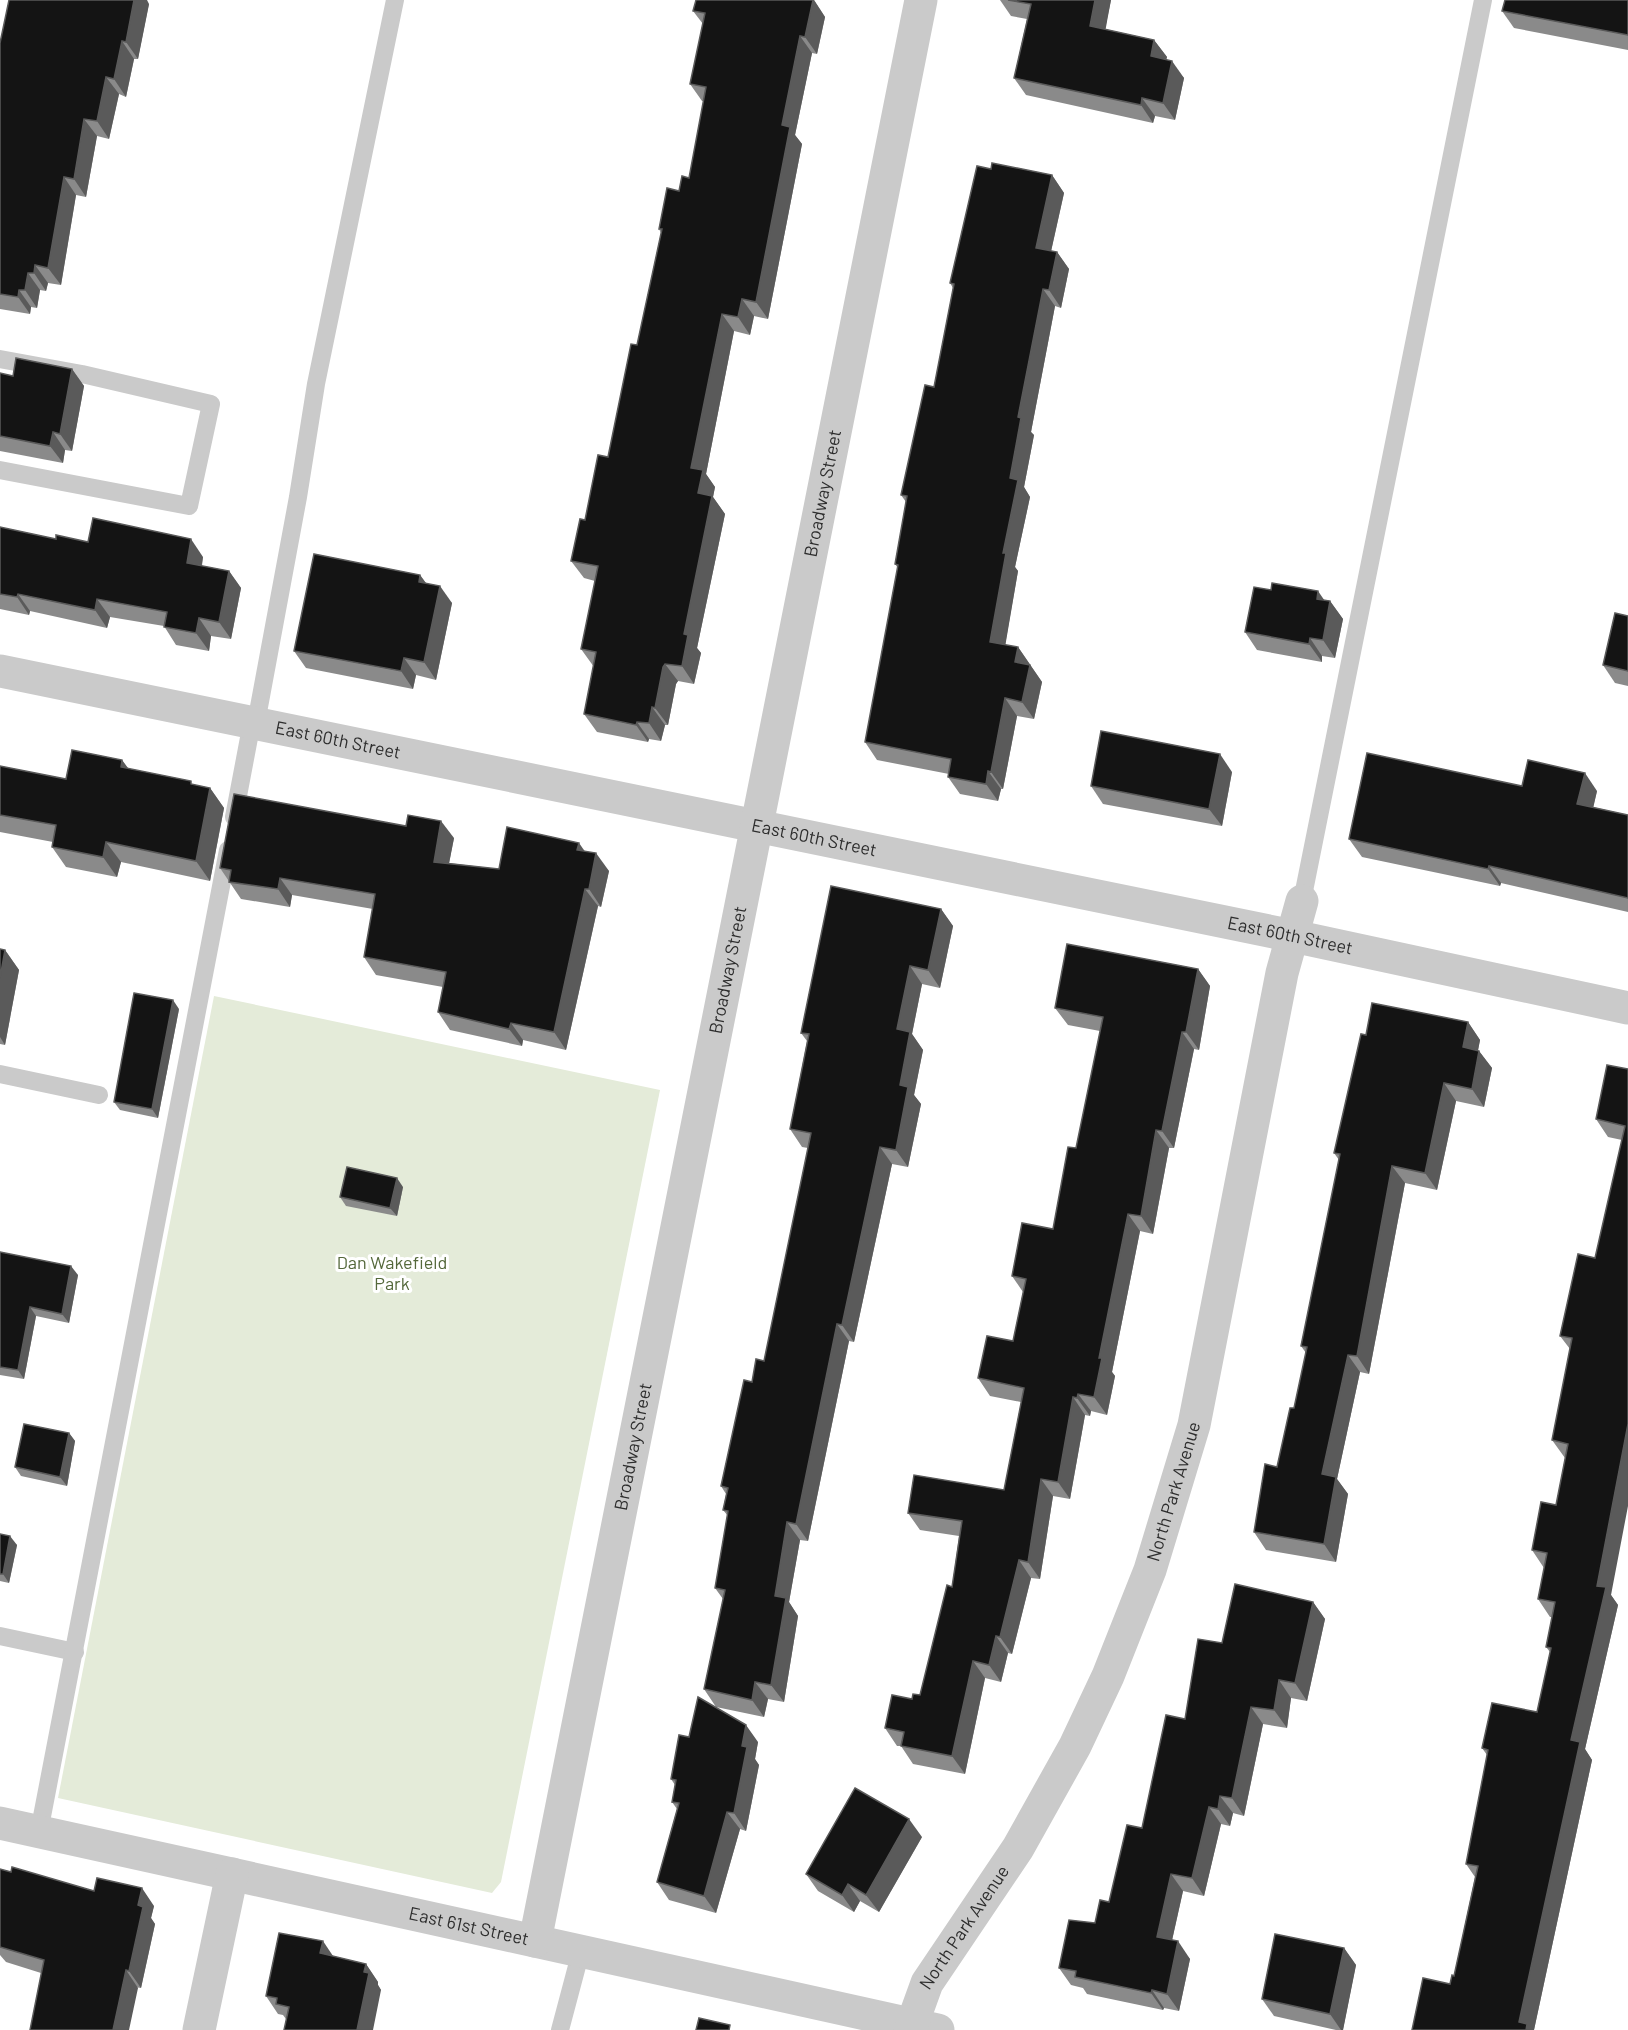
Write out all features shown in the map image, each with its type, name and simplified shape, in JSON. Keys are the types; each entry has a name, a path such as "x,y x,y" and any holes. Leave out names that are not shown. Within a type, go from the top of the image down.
{"street":[{"name":"Broadway Street","path":"535,1941 921,0"},
{"name":"East 60th Street","path":"0,671 1293,936 1628,1008"},
{"name":"North Park Avenue","path":"920,2028 927,1983 1018,1848 1060,1774 1108,1676 1150,1570 1194,1425 1282,973 1302,901"},
{"name":"East 61st Street","path":"0,1823 920,2028"},
{"path":"199,2030 232,1874"}],"lane":[{"path":"39,1832 298,497 316,384 395,0"},
{"path":"1302,901 1483,0"},
{"path":"0,359 82,374 211,404 189,506 0,470"},
{"path":"0,1074 99,1095"},
{"path":"0,1636 75,1652"},
{"path":"560,2030 580,1951"}],"green space":[{"name":"Dan Wakefield Park","path":"214,996 660,1090 501,1882 492,1893 58,1798"}],"building":[{"path":"9,0 134,0 126,42 122,41 114,79 106,77 97,121 84,119 74,179 64,177 48,268 35,265 34,273 28,273 25,290 19,290 18,297 0,294 0,43"},
{"path":"696,0 813,0 805,37 800,36 782,125 790,127 756,302 742,299 738,317 722,314 691,468 703,470 698,493 712,496 684,634 688,635 682,666 665,664 655,708 652,707 649,723 637,722 636,725 584,714 596,652 581,649 598,566 571,561 580,519 585,520 598,455 608,457 631,344 637,345 662,229 659,229 667,188 679,191 682,176 689,178 706,87 690,84 705,13 693,11"},
{"path":"1008,0 1095,0 1090,26 1154,40 1151,56 1172,61 1163,103 1142,98 1141,105 1014,78 1031,4"},
{"path":"1505,0 1628,0 1628,35 1502,11"},
{"path":"992,163 1052,175 1036,248 1057,252 1049,290 1043,289 1018,417 1021,418 1010,478 1018,480 1003,553 1006,553 990,642 1018,647 1015,662 1030,665 1022,702 1005,698 991,772 988,771 986,784 948,777 951,759 865,742 898,565 895,564 907,496 901,495 925,385 934,387 954,284 950,283 977,166 991,169"},
{"path":"16,358 72,369 60,434 53,432 50,446 0,436 0,373 13,376"},
{"path":"93,518 191,539 187,563 229,571 219,622 199,618 196,633 164,627 167,612 97,599 95,610 18,594 17,597 0,594 0,527 56,539 56,535 88,542"},
{"path":"314,554 420,575 419,582 440,586 424,662 404,658 401,671 294,651"},
{"path":"1272,583 1318,591 1317,599 1330,601 1323,640 1310,638 1309,644 1245,632 1254,587 1271,590"},
{"path":"1615,613 1628,616 1628,671 1603,665"},
{"path":"1101,731 1220,754 1209,809 1091,786"},
{"path":"72,750 122,760 121,767 191,781 191,784 210,788 196,861 106,842 103,857 52,847 56,825 0,815 0,766 66,779"},
{"path":"1367,753 1522,786 1528,760 1585,773 1577,804 1628,815 1628,898 1489,866 1488,869 1349,839"},
{"path":"234,794 406,826 408,815 441,821 434,862 499,869 507,827 579,843 577,850 596,853 589,889 585,889 554,1032 511,1023 509,1029 438,1012 446,972 364,957 375,894 280,878 278,889 229,882 231,870 220,868"},
{"path":"831,886 941,909 928,970 910,966 897,1029 910,1032 900,1085 908,1087 896,1150 880,1147 842,1325 837,1324 796,1524 787,1522 775,1596 786,1598 771,1685 755,1682 752,1700 704,1689 725,1590 715,1588 728,1511 723,1510 728,1488 721,1486 744,1380 752,1382 756,1359 764,1361 811,1133 790,1129 809,1034 801,1033"},
{"path":"1067,944 1198,969 1186,1032 1182,1032 1162,1131 1156,1130 1141,1216 1128,1214 1099,1358 1102,1358 1094,1397 1078,1394 1077,1398 1073,1397 1058,1482 1041,1479 1028,1562 1019,1560 1000,1637 996,1636 989,1665 973,1661 952,1756 901,1746 904,1732 885,1728 892,1695 912,1699 913,1694 920,1695 947,1585 952,1587 962,1521 908,1513 914,1475 1004,1490 1024,1388 978,1378 987,1336 1013,1341 1026,1279 1012,1276 1022,1223 1053,1229 1068,1147 1076,1148 1103,1017 1055,1008"},
{"path":"0,949 5,950 0,978"},
{"path":"134,993 173,1000 152,1109 114,1102"},
{"path":"1372,1003 1468,1022 1463,1047 1479,1051 1472,1089 1444,1083 1425,1173 1392,1166 1357,1356 1348,1355 1322,1474 1336,1477 1324,1544 1254,1532 1265,1464 1277,1467 1290,1408 1294,1408 1307,1347 1301,1346 1340,1154 1334,1153 1361,1034 1366,1035"},
{"path":"1607,1065 1628,1069 1628,1424 1597,1586 1606,1587 1571,1740 1580,1742 1519,2022 1527,2024 1526,2030 1412,2030 1423,1978 1450,1984 1452,1975 1454,1976 1478,1866 1466,1864 1488,1750 1482,1748 1492,1703 1537,1712 1551,1648 1546,1647 1555,1602 1538,1599 1547,1553 1532,1550 1541,1502 1556,1505 1568,1444 1552,1440 1572,1338 1560,1336 1578,1254 1595,1258 1625,1126 1596,1119"},
{"path":"347,1167 397,1178 390,1208 340,1197"},
{"path":"0,1252 71,1266 62,1314 30,1307 18,1370 0,1367"},
{"path":"24,1424 69,1433 60,1477 15,1467"},
{"path":"0,1534 10,1536 3,1574 0,1574"},
{"path":"1235,1584 1313,1602 1295,1683 1279,1680 1274,1710 1251,1707 1232,1798 1220,1796 1218,1809 1209,1807 1192,1878 1171,1874 1157,1937 1178,1941 1167,1994 1152,1990 1151,1993 1075,1977 1076,1971 1059,1968 1069,1920 1095,1923 1100,1900 1109,1902 1127,1825 1142,1828 1166,1715 1185,1719 1198,1639 1222,1643"},
{"path":"698,1697 746,1725 742,1746 747,1747 734,1813 727,1812 704,1896 657,1882 679,1803 672,1802 676,1780 671,1779 679,1735 689,1737"},
{"path":"855,1788 909,1819 866,1895 848,1884 842,1895 806,1874"},
{"path":"12,1867 94,1891 97,1878 142,1888 138,1905 143,1907 113,2030 30,2030 44,1960 0,1947 0,1869 11,1872"},
{"path":"279,1933 323,1941 320,1953 366,1964 364,1972 369,1973 357,2030 284,2030 289,2007 276,2004 277,1998 266,1996"},
{"path":"1275,1934 1344,1948 1330,2014 1262,1999"},
{"path":"699,2018 730,2025 729,2030 696,2030"}]}
